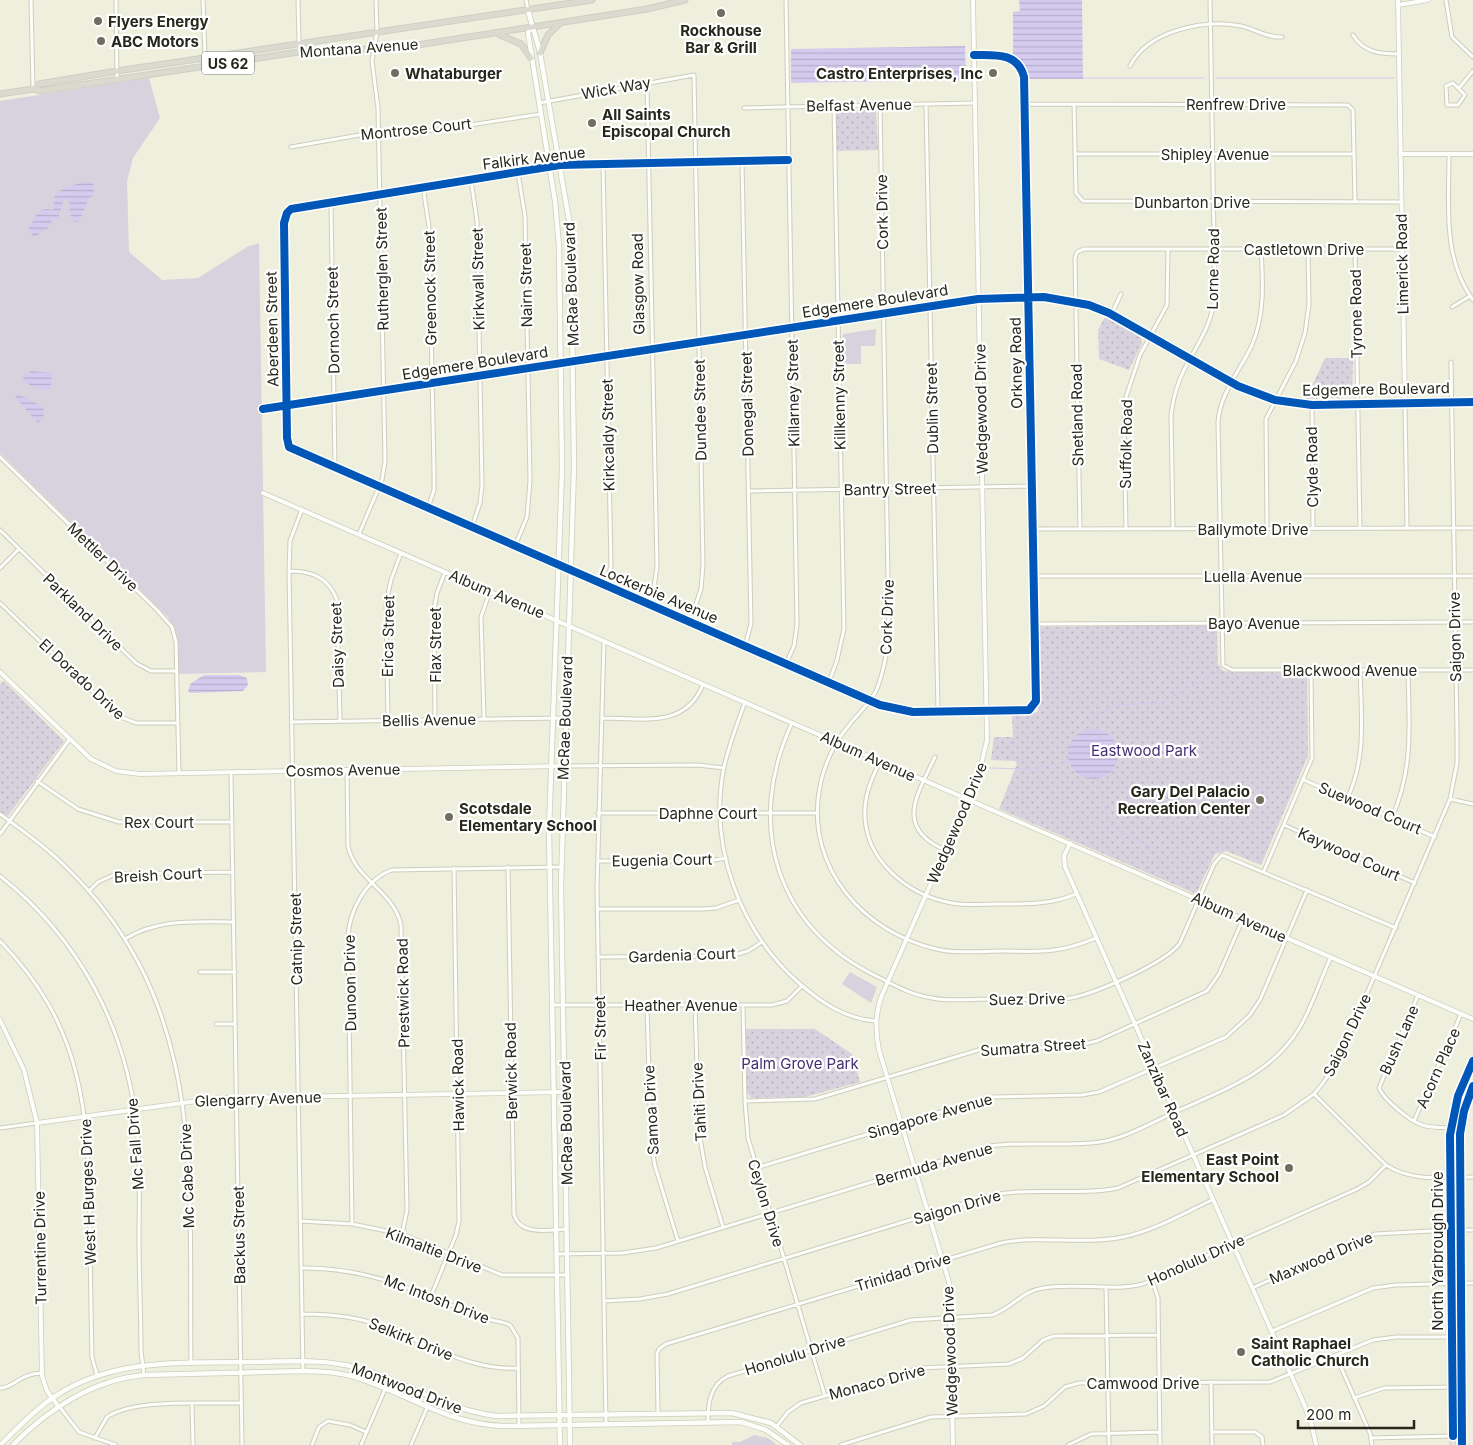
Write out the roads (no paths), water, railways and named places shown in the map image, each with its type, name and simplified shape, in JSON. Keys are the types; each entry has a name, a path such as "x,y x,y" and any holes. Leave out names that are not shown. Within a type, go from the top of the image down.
{"highway":[{"name":"Montana Avenue","path":"33,89 39,84 117,71 592,0"},
{"name":"Montana Avenue","path":"0,94 33,89 40,91 299,52 394,48 495,34 647,9 686,0"},
{"path":"540,53 548,35 561,23"},
{"path":"495,34 516,40 525,47 531,58"}],"main road":[{"name":"McRae Boulevard","path":"528,10 531,27 536,34 549,99 570,234 574,466 561,867 570,1445"},
{"name":"McRae Boulevard","path":"531,27 528,33 531,58 549,167 559,246 562,363 560,566 550,867 560,1445"},
{"name":"Edgemere Boulevard","path":"562,363 978,299 1028,297 1075,301 1111,315 1232,383 1276,400 1312,405 1473,402"},
{"path":"556,675 567,676"},
{"name":"North Yarbrough Drive","path":"1453,1445 1450,1128 1458,1096 1473,1061"},
{"name":"North Yarbrough Drive","path":"1462,1445 1462,1121 1473,1086"},
{"name":"Montwood Drive","path":"1,1444 51,1398 97,1375 143,1365 302,1361 348,1365 463,1410 497,1416 708,1413 745,1415 777,1426 800,1445"},
{"name":"Montwood Drive","path":"13,1445 36,1423 58,1406 77,1395 109,1382 144,1374 303,1371 344,1374 386,1389 427,1408 475,1423 519,1426 708,1422 752,1425 774,1435 788,1445"}],"street":[{"path":"31,0 33,89"},
{"path":"116,0 117,80"},
{"path":"204,0 205,58"},
{"path":"298,0 299,43"},
{"name":"Rutherglen Street","path":"359,534 379,487 385,460 379,132 373,72 373,49 377,32 376,0"},
{"path":"526,0 528,10"},
{"name":"Killarney Street","path":"786,0 797,630 786,664"},
{"name":"Wedgewood Drive","path":"953,1445 949,1282 877,1043 876,1021 878,1008 888,982 984,758 987,740 973,0"},
{"name":"Lorne Road","path":"1174,529 1171,415 1178,383 1206,331 1214,308 1215,249 1210,0"},
{"path":"1398,2 1428,0"},
{"path":"1446,0 1452,37 1473,58"},
{"name":"Limerick Road","path":"1398,2 1407,528"},
{"path":"1130,66 1137,53 1172,32 1187,26 1240,26 1274,37 1282,37"},
{"path":"1353,35 1358,43 1370,51 1382,54 1398,54"},
{"name":"Orkney Road","path":"974,55 1000,55 1010,58 1018,64 1024,77 1036,701 1032,708"},
{"path":"1459,88 1473,71"},
{"name":"Wick Way","path":"539,103 549,99 694,75"},
{"name":"Dundee Street","path":"690,622 703,576 694,75"},
{"name":"Glasgow Road","path":"647,82 657,573 648,604"},
{"path":"1453,84 1459,88 1464,92 1465,98 1458,105 1448,105 1446,86 1453,84"},
{"name":"Belfast Avenue","path":"744,108 975,103"},
{"name":"Dublin Street","path":"926,104 938,712"},
{"name":"Renfrew Drive","path":"1025,104 1348,105 1353,110 1355,202"},
{"name":"Dunbarton Drive","path":"1074,104 1076,193 1083,201 1401,202"},
{"name":"Cork Drive","path":"880,105 889,640 880,679 870,701 836,742 820,782 817,813 823,852 831,872 840,887 868,916 907,938 943,950 1031,952 1064,950 1096,938"},
{"name":"Killkenny Street","path":"829,682 837,660 844,629 834,106"},
{"name":"Montrose Court","path":"291,147 316,141 379,132 438,130 541,114"},
{"name":"Shipley Avenue","path":"1076,154 1354,154"},
{"path":"1400,154 1473,154"},
{"path":"1449,154 1451,246 1456,266 1472,298 1452,308"},
{"name":"Donegal Street","path":"742,160 751,624 745,646"},
{"name":"Falkirk Avenue","path":"287,213 294,207 560,165 788,160"},
{"name":"Kirkcaldy Street","path":"603,164 611,566 606,585"},
{"name":"Nairn Street","path":"515,546 524,527 529,496 525,216 518,173"},
{"name":"Kirkwall Street","path":"471,180 477,221 482,496 472,527"},
{"name":"Greenock Street","path":"423,188 429,228 434,490 428,508"},
{"name":"Dornoch Street","path":"331,202 335,468"},
{"name":"Aberdeen Street","path":"287,213 284,223 289,445"},
{"name":"Suffolk Road","path":"1126,529 1124,420 1126,397 1133,370 1167,305 1168,249"},
{"path":"1221,623 1218,422 1221,404 1251,346 1259,323 1262,295 1261,249"},
{"path":"1267,528 1266,419 1296,361 1305,333 1309,304 1308,249"},
{"name":"Tyrone Road","path":"1356,249 1360,528"},
{"name":"Castletown Drive","path":"1075,301 1074,258 1081,250 1401,249"},
{"path":"1111,315 1121,294"},
{"name":"Shetland Road","path":"1075,301 1080,529"},
{"name":"Saigon Drive","path":"604,1301 640,1299 668,1294 929,1214 1010,1192 1101,1191 1118,1188 1284,1115 1314,1094 1338,1059 1450,799 1457,758 1451,362"},
{"name":"Edgemere Boulevard","path":"263,409 562,363"},
{"name":"Clyde Road","path":"1312,405 1313,528"},
{"name":"Lockerbie Avenue","path":"289,445 291,448 335,468 870,701 904,712 986,711 1032,708"},
{"name":"Mettler Drive","path":"0,457 169,623 176,642 179,773"},
{"name":"Bantry Street","path":"748,491 1032,486"},
{"name":"Album Avenue","path":"263,493 1473,1019"},
{"name":"Catnip Street","path":"302,510 290,541 289,571 303,1371"},
{"name":"Ballymote Drive","path":"1032,529 1473,528"},
{"name":"Parkland Drive","path":"0,530 140,666 156,672 176,671"},
{"path":"0,568 19,549"},
{"name":"Erica Street","path":"388,721 386,603 391,580 402,553"},
{"name":"Daisy Street","path":"289,571 308,572 322,578 330,586 337,600 340,721"},
{"name":"Flax Street","path":"435,720 434,610 437,593 445,572"},
{"name":"Luella Avenue","path":"1034,576 1473,576"},
{"path":"484,719 481,617 490,591"},
{"name":"El Dorado Drive","path":"0,603 118,716 136,724 177,723"},
{"name":"Bayo Avenue","path":"1034,624 1473,622"},
{"name":"Blackwood Avenue","path":"1221,623 1222,661 1227,669 1473,670"},
{"name":"Fir Street","path":"604,641 598,813 598,909 605,1414"},
{"path":"1264,871 1304,780 1313,751 1311,669"},
{"path":"1347,799 1357,777 1361,759 1360,669"},
{"path":"1392,818 1401,795 1408,765 1408,670"},
{"name":"Cosmos Avenue","path":"0,672 69,740 97,763 116,771 132,774 600,765 698,765 724,768"},
{"path":"602,718 675,716 693,704 703,684"},
{"path":"745,702 724,768 721,813 726,858 739,900 762,941 783,967 802,986 851,1018 876,1021"},
{"name":"Bellis Avenue","path":"292,722 566,718"},
{"name":"Suez Drive","path":"792,723 776,763 771,785 770,813 774,854 785,886 800,914 834,951 856,966 920,995 937,999 1062,999 1084,995 1156,963 1173,953 1180,944 1214,864 1222,855 1396,928"},
{"path":"0,834 69,740"},
{"path":"935,757 914,806 916,826 924,839 945,850"},
{"path":"880,761 866,801 865,816 869,839 878,857 890,872 902,881 926,894 954,903 1045,904 1076,894"},
{"name":"Prestwick Road","path":"347,770 349,851 355,865 394,906 401,925 407,1210 402,1234"},
{"name":"Backus Street","path":"231,772 242,1445"},
{"name":"Suewood Court","path":"1304,780 1435,837"},
{"name":"Rex Court","path":"37,782 78,809 119,822 232,822"},
{"path":"1450,799 1473,804"},
{"name":"Daphne Court","path":"598,813 817,813"},
{"name":"Mc Cabe Drive","path":"0,814 52,853 89,891 125,939 150,985 165,1024 176,1062 184,1102 188,1148 191,1363"},
{"name":"Kaywood Court","path":"1284,825 1415,882"},
{"name":"Zanzibar Road","path":"1070,843 1064,863 1076,894 1291,1375 1310,1419 1316,1445"},
{"name":"Eugenia Court","path":"598,861 709,861 726,858"},
{"name":"Berwick Road","path":"508,867 514,1215 517,1223 525,1228 567,1229"},
{"name":"Dunoon Drive","path":"352,1224 352,1096 348,931 357,903 383,874 392,870 561,867"},
{"name":"Hawick Road","path":"430,1296 449,1253 460,1221 454,868"},
{"name":"Breish Court","path":"89,891 98,882 116,874 233,872"},
{"name":"Mc Fall Drive","path":"0,876 48,920 74,952 93,983 119,1040 134,1109 138,1146 141,1351 144,1374"},
{"name":"Singapore Avenue","path":"756,1168 990,1097 1093,1094 1226,1037 1237,1029 1260,1000 1307,890"},
{"path":"598,909 703,909 716,908 739,900"},
{"name":"Sumatra Street","path":"745,1101 815,1099 989,1048 1086,1045 1135,1025 1207,991 1219,974 1243,919"},
{"path":"125,939 142,929 164,923 234,922"},
{"name":"West H Burges Drive","path":"0,941 26,971 55,1017 75,1067 89,1146 92,1357 97,1375"},
{"name":"Gardenia Court","path":"599,957 732,956 748,951 762,941"},
{"name":"Bermuda Avenue","path":"556,1254 646,1250 978,1149 1006,1144 1103,1141 1116,1138 1240,1083 1270,1063 1301,1025 1330,957"},
{"path":"200,972 235,972"},
{"name":"Heather Avenue","path":"552,1005 743,1005 782,1003 791,998 802,986"},
{"name":"Bush Lane","path":"1418,996 1379,1087 1382,1093 1414,1121 1428,1126 1450,1128"},
{"name":"Samoa Drive","path":"648,1005 651,1143 655,1166 678,1241"},
{"name":"Tahiti Drive","path":"695,1005 698,1132 705,1167 723,1227"},
{"name":"Ceylon Drive","path":"743,1005 746,1130 769,1213 825,1396"},
{"name":"Acorn Place","path":"1414,1121 1461,1014"},
{"name":"Turrentine Drive","path":"0,1020 24,1070 37,1123 42,1373 51,1398 76,1430 116,1445"},
{"path":"216,1024 235,1024"},
{"name":"Glengarry Avenue","path":"0,1128 184,1102 237,1098 565,1092"},
{"path":"1314,1094 1386,1165 1410,1176 1473,1177"},
{"name":"Honolulu Drive","path":"708,1422 712,1392 722,1379 904,1322 951,1316 996,1314 1022,1296 1044,1287 1136,1286 1357,1189 1370,1182 1386,1165"},
{"name":"Trinidad Drive","path":"658,1414 657,1354 659,1348 797,1304 1012,1240 1122,1238 1212,1200"},
{"name":"Kilmaltie Drive","path":"300,1221 352,1224 402,1234 502,1275 568,1275"},
{"name":"Maxwood Drive","path":"1252,1288 1375,1234 1450,1230"},
{"path":"1461,1230 1473,1230"},
{"name":"Mc Intosh Drive","path":"301,1268 331,1268 365,1273 392,1280 485,1320 510,1325 518,1338 519,1426"},
{"path":"1152,1280 1158,1298 1160,1445"},
{"path":"1271,1332 1373,1288 1396,1284 1473,1283"},
{"path":"1106,1287 1109,1445"},
{"name":"Selkirk Drive","path":"302,1314 330,1315 372,1322 472,1364 494,1368 518,1368"},
{"name":"Monaco Drive","path":"777,1426 788,1412 796,1406 909,1371 952,1366 1009,1364 1023,1358 1042,1340 1054,1336 1158,1334"},
{"name":"Camwood Drive","path":"840,1445 925,1418 1026,1414 1044,1406 1065,1387 1079,1383 1270,1382 1336,1356 1360,1344 1383,1338 1451,1337"},
{"path":"1336,1356 1371,1438 1372,1445"},
{"path":"0,1388 9,1386 22,1376 42,1373"},
{"path":"361,1445 389,1380"},
{"path":"1211,1382 1212,1445"},
{"path":"1354,1398 1384,1388 1462,1386"},
{"path":"95,1438 104,1420 112,1414 151,1405 242,1403"},
{"path":"192,1404 193,1445"},
{"path":"411,1445 427,1408"},
{"path":"605,1414 606,1423"},
{"path":"312,1445 319,1427 328,1421 350,1425 366,1432"},
{"path":"1068,1445 1087,1435 1160,1432"},
{"path":"1212,1432 1255,1432 1262,1437 1263,1445"},
{"path":"1371,1438 1453,1436"}],"waterway":[{"path":"1083,78 1204,78"},
{"path":"1216,78 1394,78"},
{"path":"1093,729 1095,715 1115,705 1160,703 1221,670"},
{"path":"989,768 1026,769 1069,762"},
{"path":"1098,779 1105,810 1114,828 1156,850"}],"place":[{"name":"Rockhouse Bar & Grill","path":"721,13"},
{"name":"Flyers Energy","path":"98,21"},
{"name":"ABC Motors","path":"101,41"},
{"name":"Whataburger","path":"395,73"},
{"name":"Castro Enterprises, Inc","path":"993,73"},
{"name":"All Saints Episcopal Church","path":"592,123"},
{"name":"Gary Del Palacio Recreation Center","path":"1260,800"},
{"name":"Scotsdale Elementary School","path":"449,817"},
{"name":"East Point Elementary School","path":"1289,1168"},
{"name":"Saint Raphael Catholic Church","path":"1241,1352"}],"park label":[{"name":"Eastwood Park","path":"1144,750"},
{"name":"Palm Grove Park","path":"800,1063"}]}
